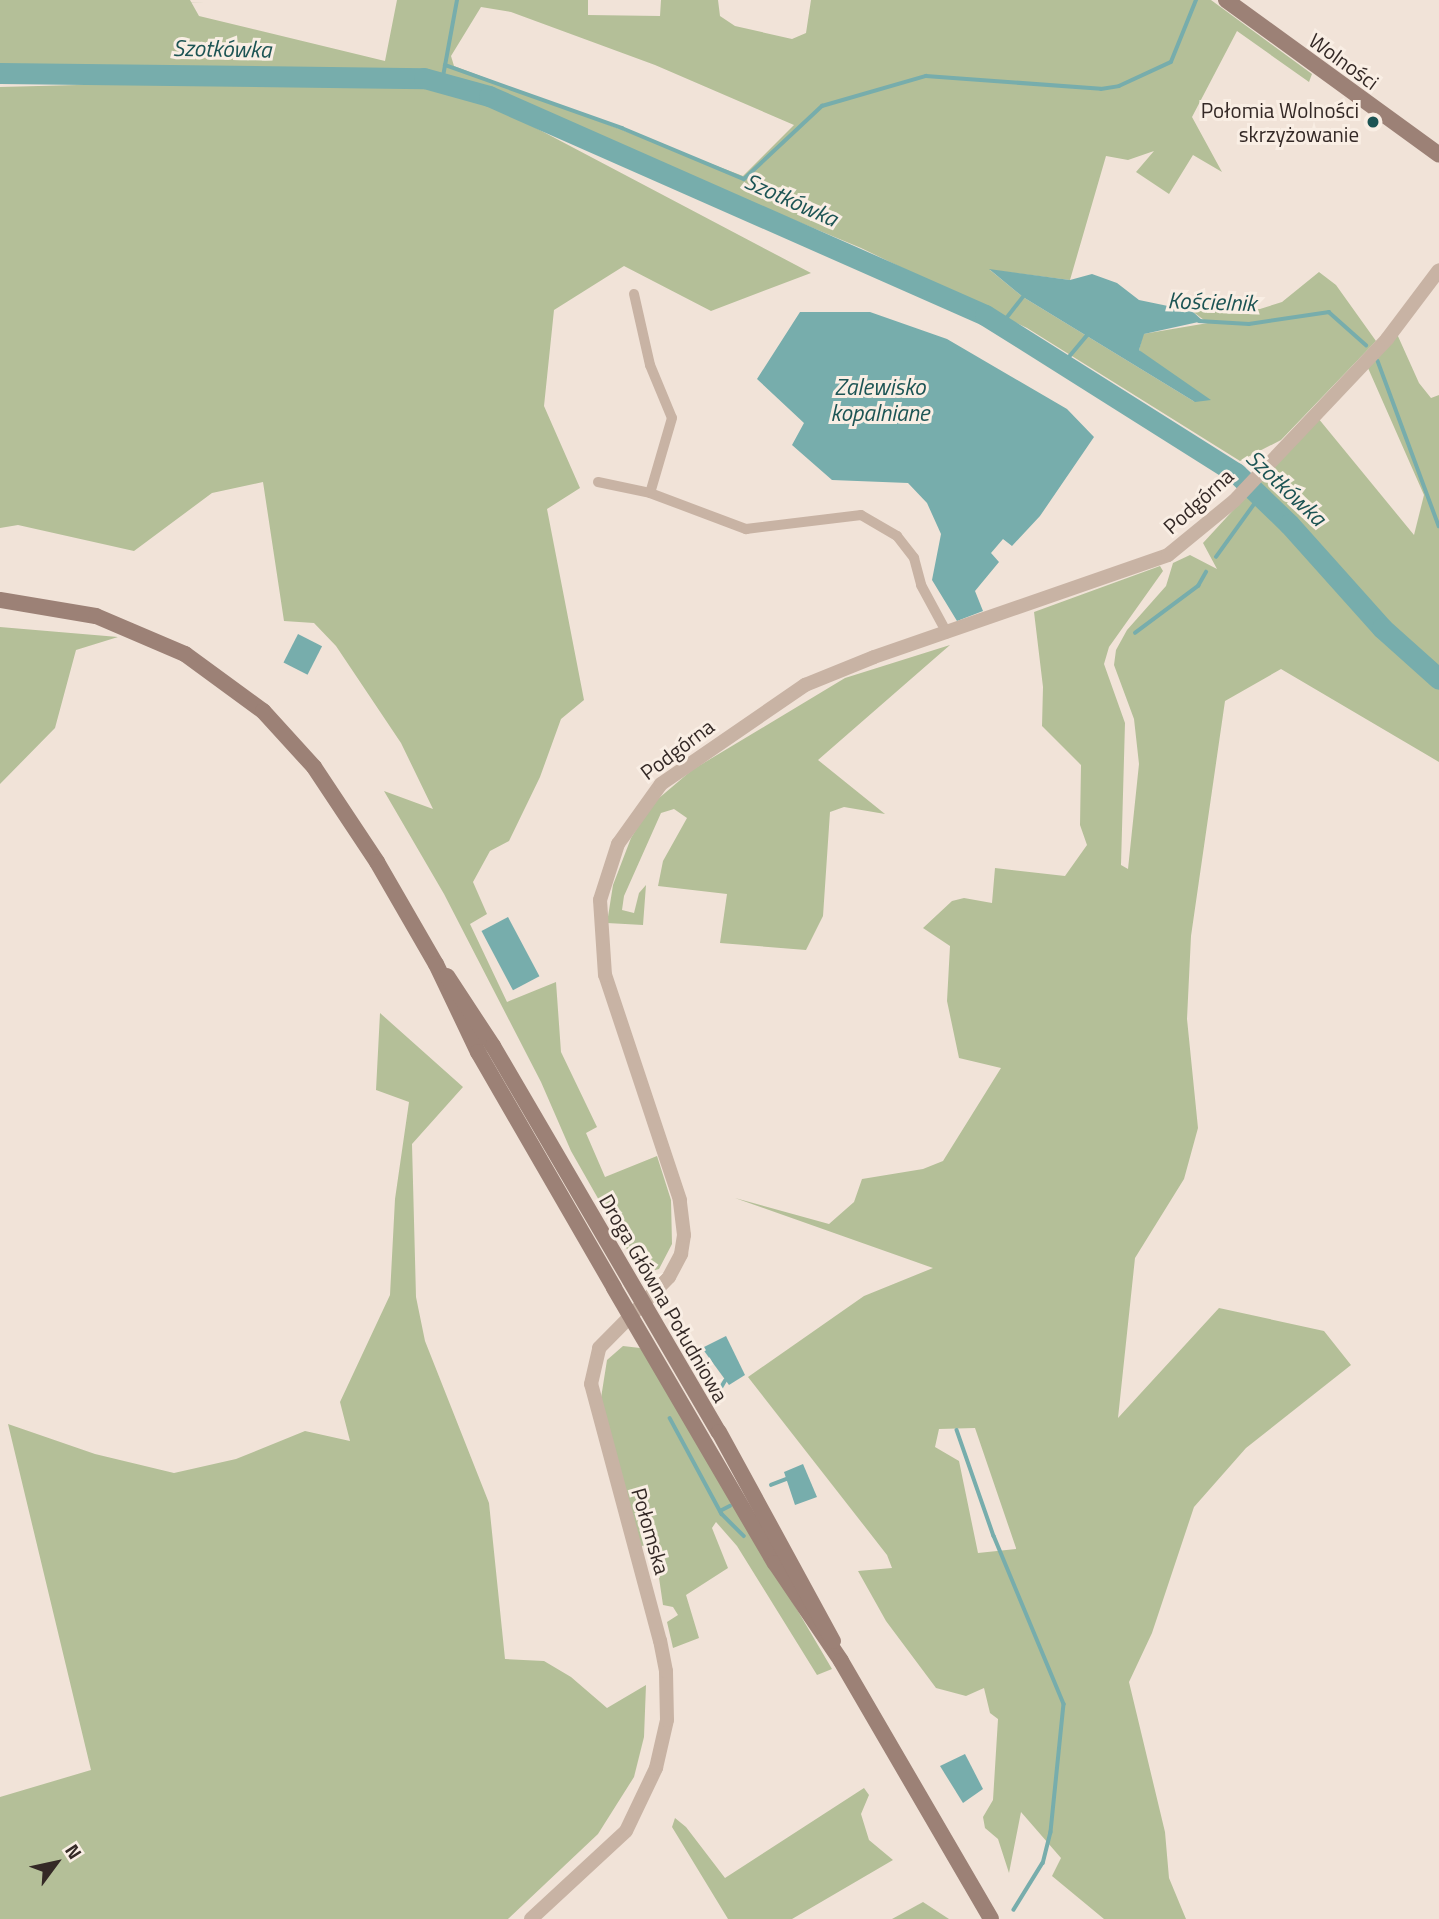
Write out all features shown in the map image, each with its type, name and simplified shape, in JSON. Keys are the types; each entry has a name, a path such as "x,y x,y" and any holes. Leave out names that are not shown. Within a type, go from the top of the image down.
{"main road":[{"name":"Wolności","path":"1226,0 1439,155"},
{"name":"Droga Główna Południowa","path":"0,600 68,609 128,627 184,654 240,691 285,732 325,781 436,964 493,1046 795,1564 841,1661"},
{"name":"Droga Główna Południowa","path":"436,964 478,1052 631,1317 775,1563 841,1661 991,1919"}],"street":[{"name":"Podgórna","path":"661,1143 605,975 601,950 600,900 618,844 661,784 805,685 1168,555 1234,501 1387,339 1439,270"},
{"path":"634,294 650,365 672,418 650,493"},
{"path":"598,482 650,493 746,529 861,515 897,536 914,558 921,585 947,633"},
{"name":"Połomska","path":"531,1919 626,1831 656,1769 667,1720 666,1671 660,1641 591,1384 599,1348 669,1277 683,1245 682,1212 661,1143"}],"green space":[{"path":"0,0 190,0 199,16 385,61 397,0 588,0 588,15 660,16 661,0 718,0 720,16 735,26 792,39 806,33 811,0 1211,0 1312,74 1309,82 1237,31 1192,117 1222,172 1193,155 1169,194 1136,172 1154,151 1128,160 1106,156 1070,280 990,270 1023,297 1195,402 1139,350 1143,334 1208,323 1192,311 1260,309 1282,302 1319,272 1336,285 1376,341 1281,440 1240,461 1027,328 861,248 457,80 389,72 0,66","holes":["481,7 511,12 655,65 794,125 743,176 454,66 451,56"]},
{"path":"192,82 391,82 440,87 485,101 811,273 711,311 624,266 554,310 544,406 580,488 547,509 584,700 561,719 540,777 509,841 490,851 473,882 487,914 470,924 507,1002 556,982 561,1052 597,1127 586,1133 605,1177 657,1156 671,1200 672,1244 659,1269 641,1274 571,1151 541,1082 444,894 384,791 433,809 401,743 336,646 314,623 284,621 263,482 212,493 134,551 18,525 0,528 0,87"},
{"path":"1397,334 1419,383 1431,398 1439,395 1439,762 1281,669 1225,701 1191,936 1187,1019 1198,1128 1184,1179 1135,1258 1118,1418 1219,1308 1324,1331 1351,1365 1246,1448 1194,1507 1152,1633 1129,1682 1165,1832 1169,1878 1186,1919 1104,1919 1052,1876 1061,1858 1021,1812 1009,1873 998,1839 985,1828 983,1817 993,1800 998,1719 990,1713 984,1688 966,1696 936,1688 886,1621 858,1571 892,1568 887,1555 748,1377 864,1296 933,1268 735,1198 829,1224 854,1202 862,1179 923,1169 943,1161 1001,1068 959,1058 947,1001 950,946 923,928 952,901 964,898 992,903 995,868 1065,876 1087,845 1080,825 1081,765 1042,726 1043,687 1034,612 1160,566 1163,571 1109,647 1104,664 1125,723 1121,865 1128,869 1139,764 1134,719 1114,665 1116,650 1127,630 1166,586 1173,563 1190,555 1217,569 1203,543 1318,418 1414,535 1424,495 1368,368","holes":["975,1428 1016,1549 978,1553 959,1461 935,1447 939,1429"]},
{"path":"0,627 118,637 76,650 55,728 0,784"},
{"path":"950,645 818,760 885,814 844,807 830,812 823,916 806,950 720,943 727,894 658,886 663,861 687,818 674,809 661,813 624,896 622,910 634,913 639,893 646,885 643,925 607,923 613,885 631,838 652,804 692,770 845,678"},
{"path":"380,1013 463,1087 412,1144 416,1297 425,1341 489,1503 505,1659 544,1661 571,1677 607,1708 646,1685 644,1737 634,1777 598,1834 508,1919 0,1919 0,1797 91,1770 8,1424 95,1454 174,1473 236,1459 305,1431 350,1441 340,1402 390,1295 395,1199 409,1102 376,1090"},
{"path":"623,1346 640,1348 651,1361 832,1669 817,1675 737,1546 716,1522 712,1528 728,1568 686,1595 699,1638 673,1648 667,1622 678,1615 673,1607 663,1605 654,1544 641,1546 601,1398 607,1360"},
{"path":"864,1788 869,1795 861,1814 869,1840 893,1860 792,1919 728,1919 672,1827 675,1818 686,1827 725,1878"},
{"path":"923,1902 949,1919 892,1919"}],"water":[{"path":"989,269 1070,280 1092,274 1117,283 1139,300 1192,311 1203,321 1144,334 1139,350 1211,400 1195,402 1023,297"},
{"name":"Zalewisko kopalniane","path":"800,312 870,312 947,339 1067,409 1094,437 1040,516 1012,546 1003,539 991,553 999,562 975,591 983,611 957,621 932,580 941,534 927,503 908,483 832,480 792,445 804,423 757,379"},
{"path":"298,634 322,646 308,675 283,663"},
{"path":"508,917 539,976 513,990 482,931"},
{"path":"726,1336 745,1375 729,1385 702,1348"},
{"path":"803,1464 817,1497 795,1505 784,1472"},
{"path":"965,1754 983,1789 963,1803 940,1766"}],"waterway":[{"path":"442,82 457,0"},
{"path":"445,65 622,128 744,179 822,106 926,76 1101,89 1119,86 1171,62 1196,0"},
{"name":"Szotkówka","path":"0,73 424,78 489,96 985,315 1236,473 1289,524 1382,628 1439,679"},
{"path":"1001,325 1023,297"},
{"name":"Kościelnik","path":"1199,321 1249,324 1329,312 1366,345"},
{"name":"Kościelnik","path":"1063,364 1089,333"},
{"name":"Kościelnik","path":"1378,361 1439,526"},
{"path":"1216,557 1260,496"},
{"path":"1135,633 1198,586 1206,572"},
{"path":"718,1393 725,1381"},
{"path":"670,1418 722,1514 744,1536"},
{"path":"957,1430 994,1536 1064,1704 1051,1832 1043,1863 1014,1910"},
{"path":"771,1485 787,1479"},
{"path":"720,1511 730,1506"}],"place":[{"name":"Połomia Wolności skrzyżowanie","path":"1373,122"}]}
